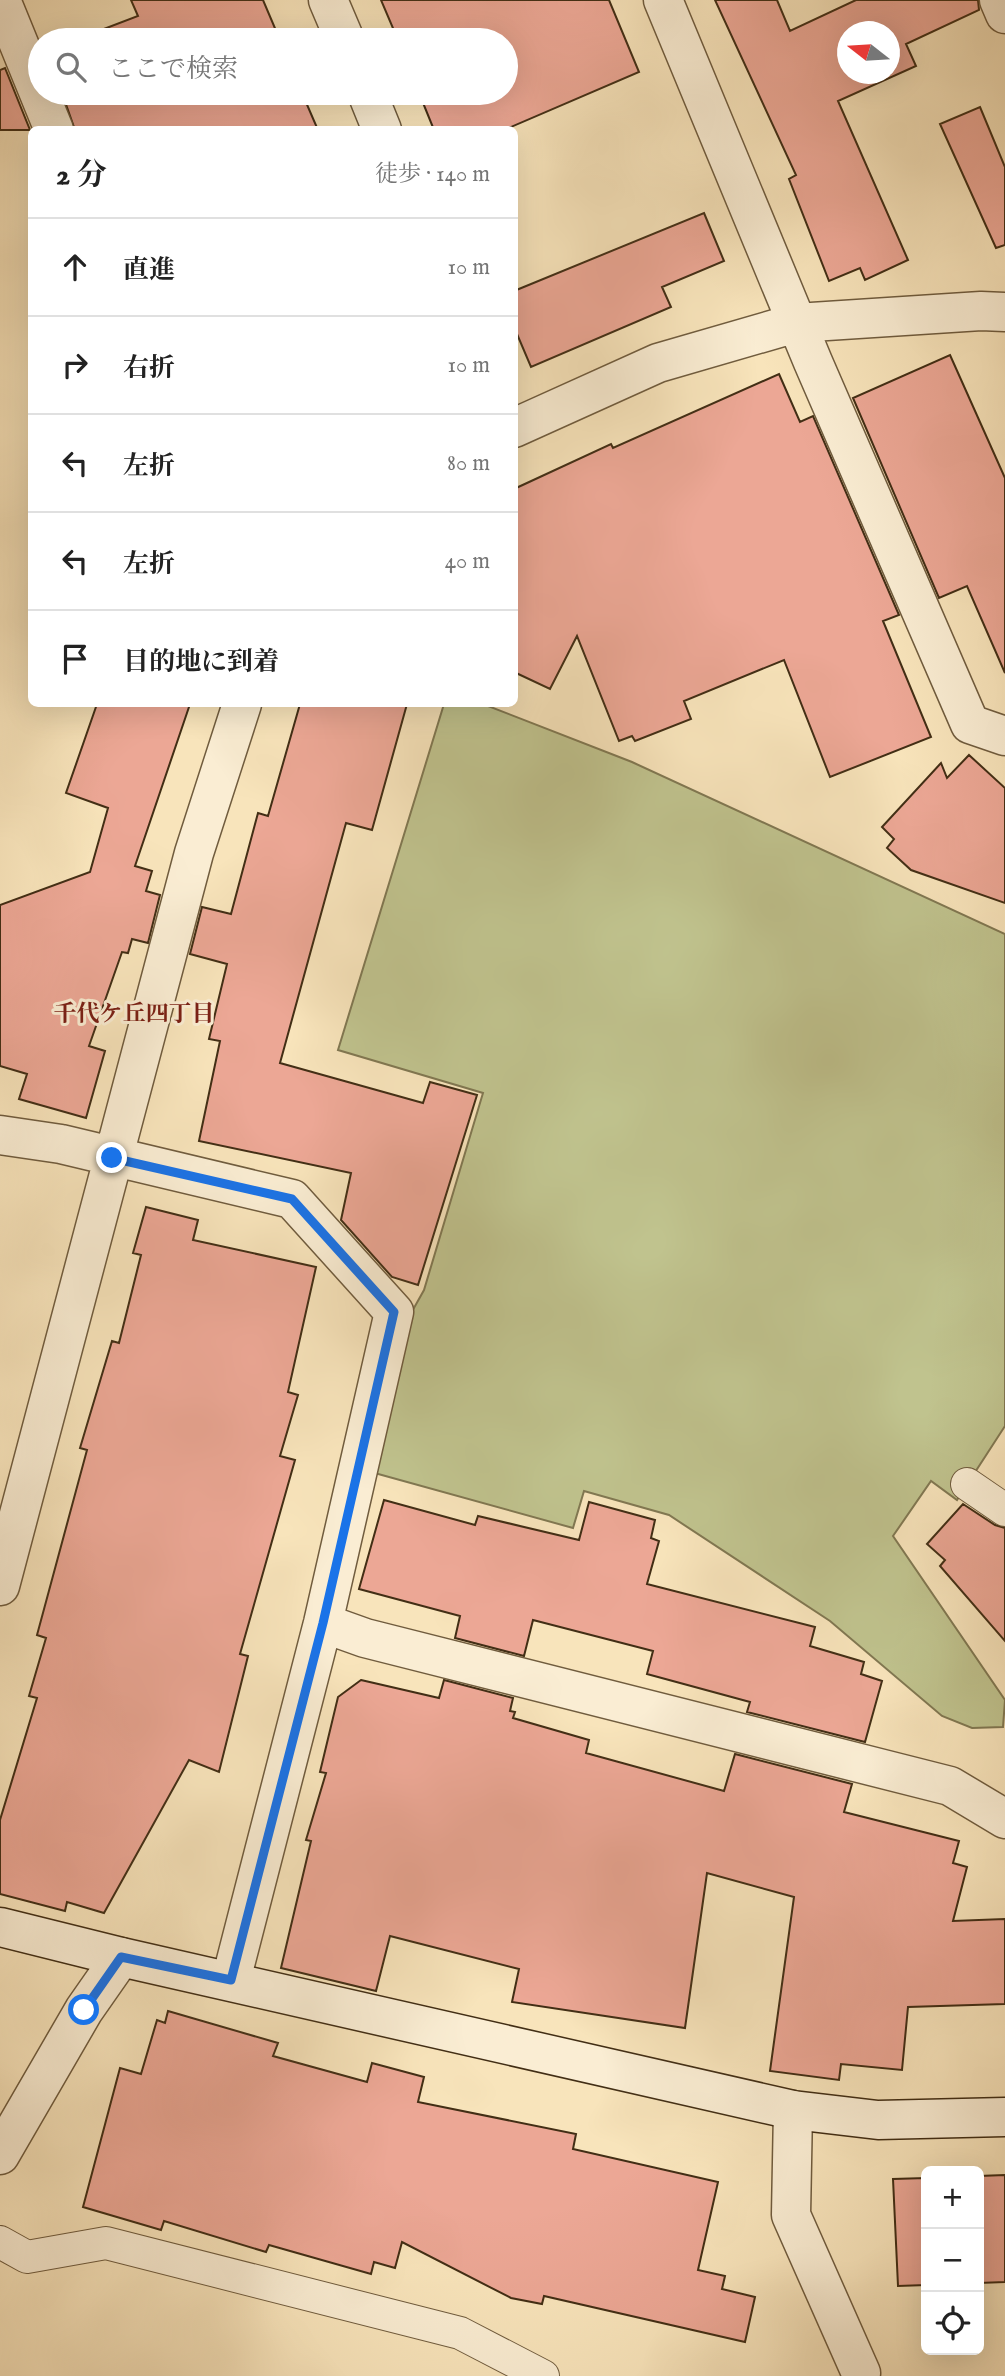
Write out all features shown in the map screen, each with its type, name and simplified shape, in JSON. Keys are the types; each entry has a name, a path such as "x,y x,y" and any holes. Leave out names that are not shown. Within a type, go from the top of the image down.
{"street":[{"path":"328,0 340,28"},
{"path":"663,0 796,323 971,724 1005,736"},
{"path":"999,0 1005,14"},
{"path":"5,3 28,63"},
{"path":"44,105 52,126"},
{"path":"372,105 380,126"},
{"path":"518,426 658,363 796,323 981,311 1005,312"},
{"path":"1,1580 194,853 241,707"},
{"path":"0,1135 61,1144 292,1199 394,1312 323,1623 231,1980"},
{"path":"323,1623 365,1638 950,1786 1005,1819"},
{"path":"0,1927 121,1957 793,2109 878,2120 1005,2117"},
{"path":"0,2155 84,2010 121,1957"},
{"path":"793,2109 791,2215 860,2375"}],"lane":[{"path":"967,1484 1005,1510"},
{"path":"0,2242 27,2257 106,2243 460,2333 543,2376"}],"green space":[{"path":"443,707 491,707 632,762 1005,934 1005,1426 957,1500 931,1481 893,1536 1005,1700 1003,1727 972,1728 942,1716 830,1621 669,1515 584,1491 573,1528 371,1472 410,1315 424,1290 483,1093 338,1050"}],"building":[{"path":"131,0 263,0 275,28 106,28 138,16"},
{"path":"381,0 609,0 639,72 513,126 432,126 424,105 518,105 518,28 393,28"},
{"path":"715,0 777,0 790,31 856,0 978,0 979,10 906,44 916,66 900,73 900,21 837,21 837,84 876,84 838,101 908,260 865,280 860,268 829,281 789,179 796,175"},
{"path":"5,68 28,130 0,130 0,70"},
{"path":"66,105 307,105 316,126 74,126"},
{"path":"980,107 1005,167 1005,245 996,248 940,124"},
{"path":"704,213 724,261 662,287 671,307 531,367 518,336 518,289"},
{"path":"950,355 1005,478 1005,673 967,586 939,598 853,398"},
{"path":"779,374 800,422 813,416 899,615 883,621 931,737 830,777 784,660 684,701 691,719 635,741 632,736 619,741 577,636 550,689 518,674 518,487 611,444 613,448"},
{"path":"96,707 189,707 135,866 152,871 146,891 160,895 148,943 132,939 128,953 122,952 89,1046 105,1051 86,1118 19,1099 27,1074 0,1066 0,905 90,872 108,808 66,793"},
{"path":"299,707 406,707 372,830 346,823 280,1063 423,1103 430,1082 477,1095 418,1285 392,1277 341,1220 351,1173 199,1141 220,1041 209,1039 227,964 190,954 202,907 231,914 258,813 268,816"},
{"path":"969,755 1005,788 1005,903 911,870 887,848 894,839 882,827 941,763 947,778"},
{"path":"146,1207 198,1220 193,1240 316,1267 288,1392 298,1395 280,1456 295,1460 240,1654 248,1656 219,1772 189,1760 104,1913 67,1902 65,1911 0,1894 0,1820 37,1698 29,1696 46,1638 37,1635 87,1450 80,1448 112,1341 119,1343 141,1255 133,1253"},
{"path":"384,1500 475,1525 478,1516 579,1540 589,1502 655,1520 651,1538 659,1541 647,1584 815,1627 810,1646 864,1662 861,1674 882,1681 865,1742 747,1712 750,1702 647,1674 653,1651 533,1620 524,1656 455,1638 460,1616 359,1589"},
{"path":"963,1504 995,1525 1005,1528 1005,1641 940,1566 945,1560 927,1544"},
{"path":"361,1680 439,1698 444,1680 513,1698 510,1711 515,1712 513,1718 589,1740 586,1753 724,1791 735,1754 852,1784 844,1812 959,1841 953,1863 967,1867 953,1921 1005,1919 1005,2004 908,2007 902,2070 841,2064 839,2080 770,2071 794,1897 707,1873 685,2028 512,2002 519,1969 390,1936 376,1991 281,1968 311,1841 306,1840 326,1773 320,1772 338,1697"},
{"path":"168,2011 278,2043 273,2056 367,2082 372,2063 424,2077 418,2102 576,2134 573,2149 718,2182 698,2270 725,2276 722,2289 755,2297 745,2342 544,2296 542,2304 511,2298 402,2242 395,2268 374,2262 371,2274 269,2245 266,2252 164,2221 161,2230 83,2207 120,2068 141,2074 157,2020 165,2023"},
{"path":"1005,2175 1005,2282 984,2283 984,2176"},
{"path":"921,2178 921,2285 898,2286 893,2179"}],"district":[{"name":"千代ケ丘四丁目","path":"134,1014"}],"route":[{"path":"84,2010 121,1957 231,1980 323,1623 394,1312 292,1199 166,1168 112,1158"}]}
